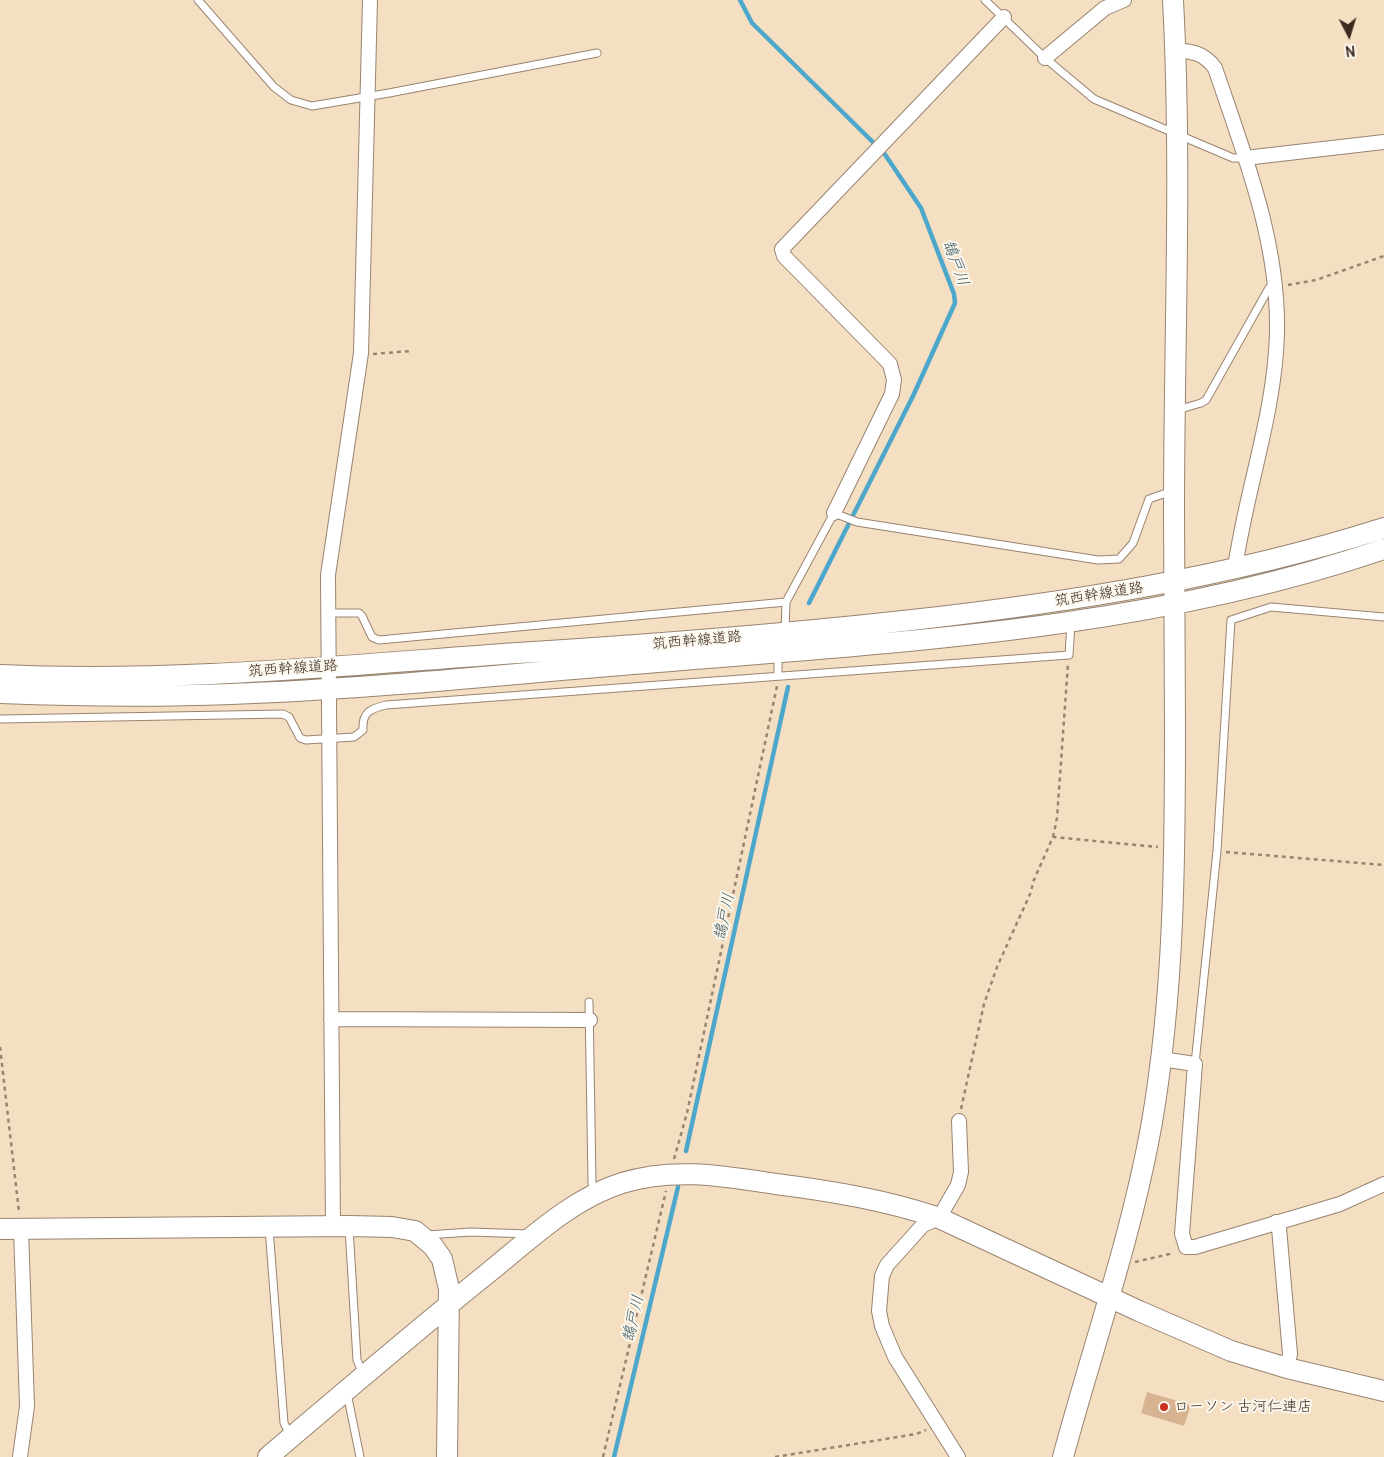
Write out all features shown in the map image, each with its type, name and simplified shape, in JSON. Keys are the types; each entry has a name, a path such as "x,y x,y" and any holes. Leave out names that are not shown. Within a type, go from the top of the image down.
{"street":[{"path":"341,1227 331,1019 328,688 329,559 361,353 370,0"},
{"path":"1045,58 1105,8 1124,0"},
{"path":"1063,1457 1137,1192 1152,1123 1161,1059 1173,925 1175,848 1174,410 1177,134 1176,50 1173,0"},
{"path":"834,513 885,414 892,394 894,380 890,364 784,256 782,249 1004,17"},
{"path":"1176,50 1195,52 1206,57 1215,68 1262,212 1276,287 1277,334 1273,374 1235,568"},
{"path":"1245,158 1384,142"},
{"name":"筑西幹線道路","path":"0,675 139,678 785,634 1057,602 1175,582 1384,528"},
{"name":"筑西幹線道路","path":"0,693 170,696 328,688 778,652 1071,622 1174,605 1320,569 1384,549"},
{"path":"331,1019 590,1020"},
{"path":"1161,1059 1195,1064 1182,1234 1186,1247 1195,1247 1340,1204 1384,1184"},
{"path":"958,1120 961,1172 958,1186 938,1218 923,1225 887,1265 882,1276 879,1311 882,1326 895,1357 958,1457"},
{"path":"268,1457 534,1235 595,1194 621,1183 670,1173 694,1172 860,1197 906,1206 938,1218 1231,1351 1287,1368 1384,1391"},
{"path":"1276,1222 1279,1228 1290,1354 1287,1368"},
{"path":"0,1229 392,1227 415,1231 433,1246 442,1259 449,1289 447,1457"},
{"path":"20,1457 26,1406 21,1229"}],"lane":[{"path":"198,0 274,87 291,100 312,106 597,53"},
{"path":"985,0 1045,58 1094,99 1233,158 1245,158"},
{"path":"1174,410 1206,400 1269,288 1276,287"},
{"path":"785,634 786,602 834,513 857,522 1098,560 1119,559 1133,543 1149,499 1174,490"},
{"path":"328,613 359,613 372,637 379,640 786,602"},
{"path":"1195,1064 1217,851 1231,620 1271,607 1384,618"},
{"path":"0,718 283,714 289,717 300,738 306,740 354,737 364,730 363,719 371,708 386,705 1069,655 1071,622"},
{"path":"778,652 778,675"},
{"path":"589,1002 592,1184 595,1194"},
{"path":"341,1227 357,1360 364,1376"},
{"path":"269,1228 284,1423 291,1438"},
{"path":"419,1235 519,1232 534,1235"},
{"path":"347,1390 360,1457"}],"path":[{"path":"1276,287 1316,280 1384,256"},
{"path":"361,353 380,355 411,351"},
{"path":"958,1120 984,1004 997,967 1031,892 1033,882 1053,837 1057,818 1069,655"},
{"path":"604,1457 670,1173 689,1104 778,675"},
{"path":"1053,837 1175,848"},
{"path":"1217,851 1384,866"},
{"path":"0,1048 21,1229"},
{"path":"1135,1262 1145,1262 1186,1247"},
{"path":"775,1457 916,1434 938,1425"}],"building":[{"path":"1147,1392 1191,1405 1184,1426 1141,1413"}],"waterway":[{"name":"鵠戸川","path":"740,0 752,23 884,153 921,208 954,294 955,303 913,396 809,603"},
{"name":"鵠戸川","path":"686,1151 788,687"},
{"name":"鵠戸川","path":"614,1457 678,1187"}],"place":[{"name":"ローソン 古河仁連店","path":"1164,1407"}]}
